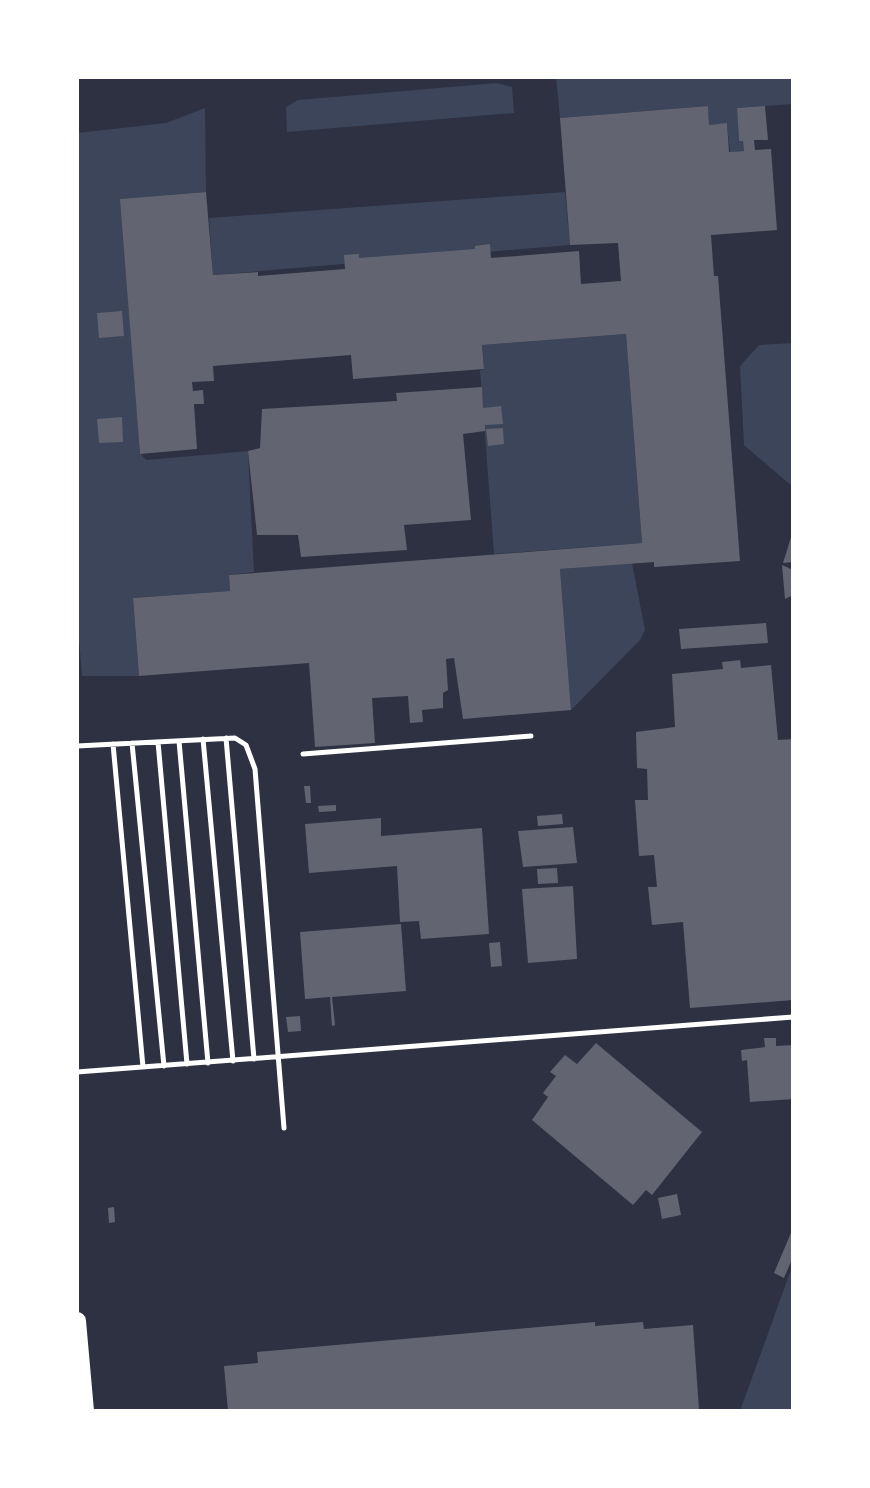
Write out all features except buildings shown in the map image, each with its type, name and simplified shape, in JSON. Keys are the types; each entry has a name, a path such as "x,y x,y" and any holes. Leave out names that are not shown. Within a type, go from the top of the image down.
{"main road":[{"path":"77,1321 85,1411"}],"lane":[{"path":"303,754 531,736"},
{"path":"226,738 254,1059"},
{"path":"77,746 226,738 235,738 246,745 255,769 284,1128"},
{"path":"203,740 233,1061"},
{"path":"179,741 208,1063"},
{"path":"158,742 187,1064"},
{"path":"132,743 164,1066"},
{"path":"113,744 142,1067"},
{"path":"77,1072 793,1017"}],"shaded area":[{"path":"556,77 793,77 793,104 737,108 739,141 743,141 744,151 730,152 727,124 709,125 708,106 560,118"},
{"path":"497,83 512,87 514,113 287,132 286,107 298,100"},
{"path":"205,108 206,192 121,199 140,453 146,460 248,451 254,572 229,575 230,591 133,598 139,676 82,676 77,615 77,133 166,123"},
{"path":"565,192 570,245 213,275 209,218"},
{"path":"626,334 642,543 494,554 480,370 484,369 482,345"},
{"path":"793,343 793,487 744,445 740,366 759,345"},
{"path":"632,563 645,630 640,640 571,710 560,569"},
{"path":"793,1264 793,1411 740,1411"}]}
